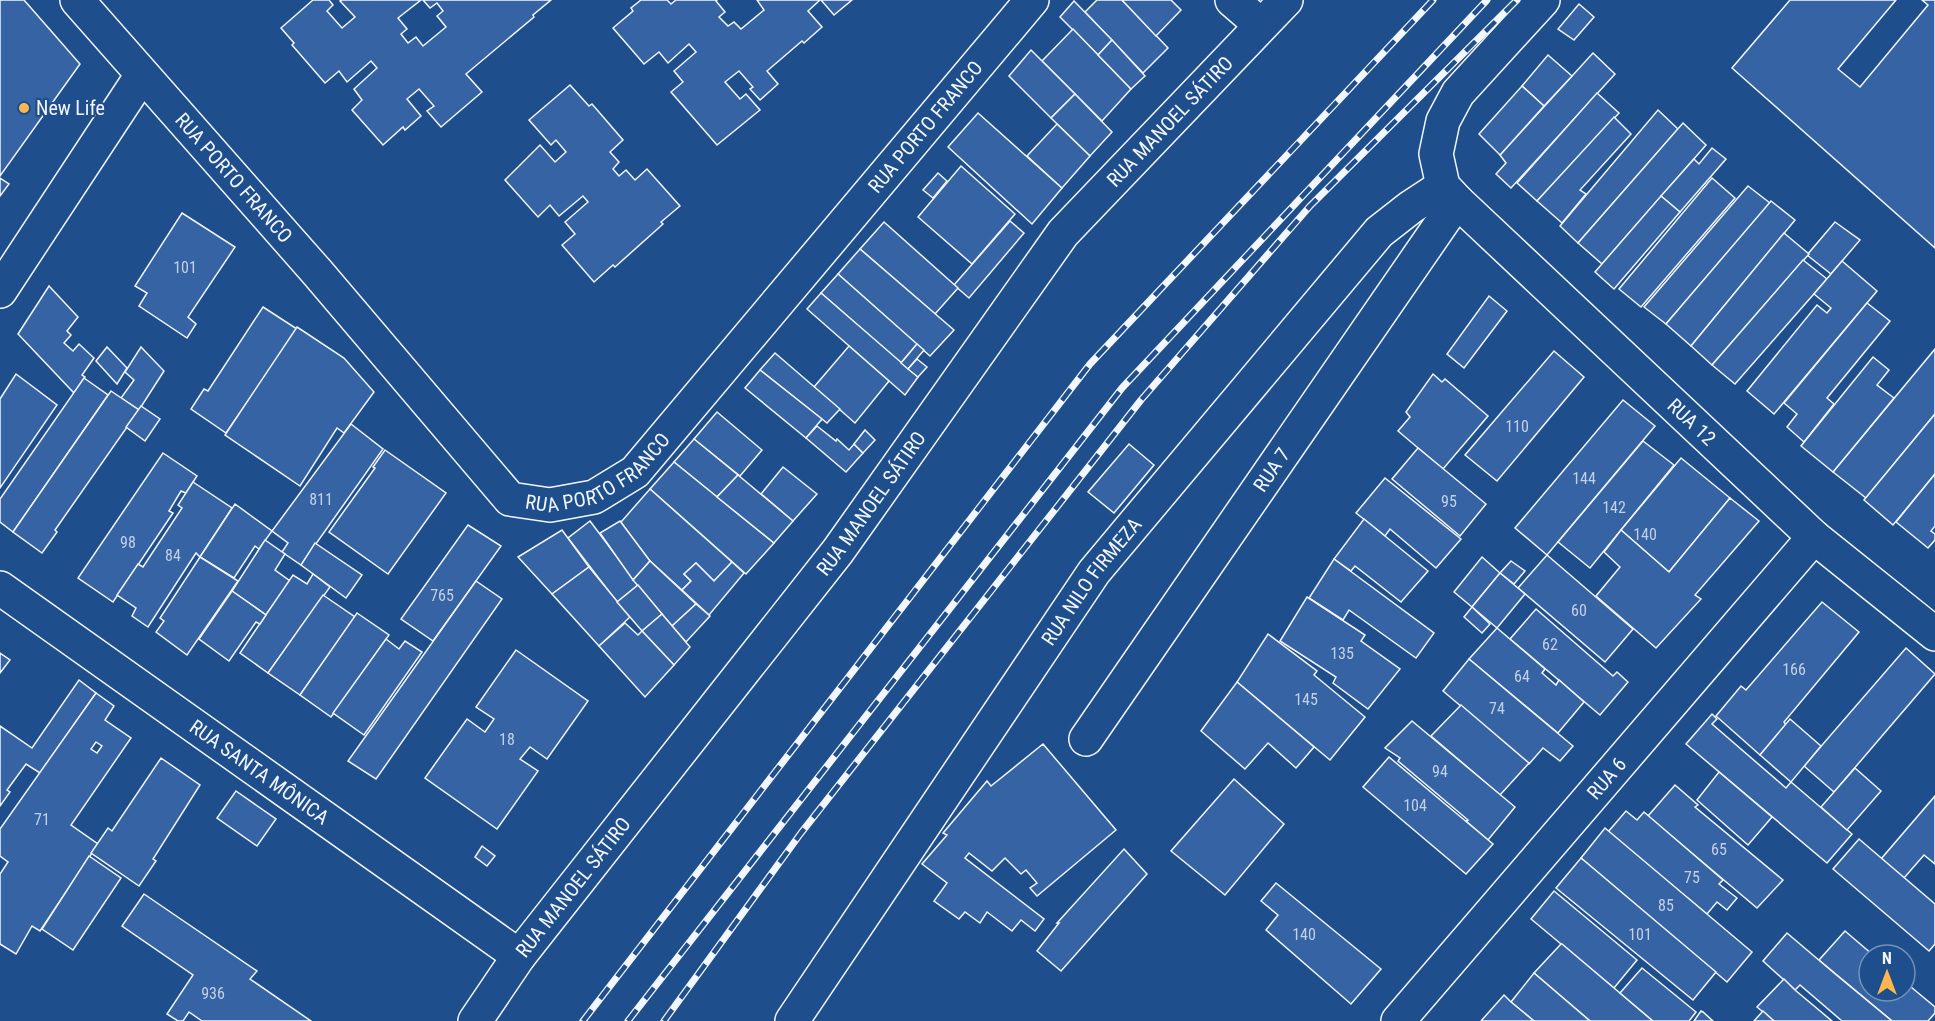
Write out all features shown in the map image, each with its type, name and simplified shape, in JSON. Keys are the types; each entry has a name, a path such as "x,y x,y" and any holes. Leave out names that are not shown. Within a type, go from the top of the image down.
{"street":[{"name":"RUA PORTO FRANCO","path":"78,0 317,272 510,499 550,505 594,497 635,472 1032,0"},
{"path":"1232,0 1261,26"},
{"name":"RUA MANOEL SÁTIRO","path":"475,1021 519,956 838,551 1063,233 1286,0"},
{"path":"1450,193 1436,154 1443,121 1458,93 1544,0"},
{"path":"0,291 142,75"},
{"name":"RUA 12","path":"1450,193 1814,537 1935,634"},
{"name":"RUA 7","path":"1086,739 1450,193"},
{"name":"RUA NILO FIRMEZA","path":"792,1021 1095,572 1379,232 1410,207 1450,193"},
{"name":"RUA 6","path":"1398,1021 1814,537"},
{"name":"RUA SANTA MÔNICA","path":"0,588 519,956"}],"building":[{"name":"New Life","path":"0,0 24,0 80,64 0,176"},
{"path":"313,0 329,0 333,5 327,11 342,28 355,17 340,1 342,0 421,0 398,18 407,29 401,34 408,43 416,37 423,46 446,27 437,16 443,11 437,3 430,8 423,0 551,0 466,74 482,92 441,127 427,111 434,106 419,89 407,99 421,116 405,130 403,127 383,145 352,110 362,100 354,89 377,68 371,61 347,82 339,71 325,83 292,45 294,43 281,28"},
{"path":"641,0 667,0 671,4 676,0 717,0 725,12 719,17 728,26 734,22 741,29 764,10 757,0 820,0 808,11 822,27 767,71 778,84 760,100 750,89 753,87 739,71 725,82 740,99 746,94 760,110 717,145 671,92 683,82 674,71 696,52 689,44 668,63 659,52 644,64 613,28 633,11 631,8"},
{"path":"821,0 852,0 834,15"},
{"path":"1097,0 1122,0 1168,48 1143,73 1085,12"},
{"path":"1122,0 1171,0 1181,10 1156,36"},
{"path":"1790,0 1896,0 1838,69 1860,87 1928,5 1922,0 1935,0 1935,248 1732,68"},
{"path":"1074,1 1112,40 1098,55 1060,17"},
{"path":"1579,4 1594,17 1574,40 1558,29"},
{"path":"1073,29 1131,89 1102,121 1042,61"},
{"path":"1112,40 1145,76 1131,89 1098,55"},
{"path":"1031,50 1075,94 1051,118 1009,76"},
{"path":"1593,53 1615,74 1511,188 1496,174 1506,163 1500,155"},
{"path":"1548,55 1572,76 1544,106 1522,86"},
{"path":"570,85 589,106 592,104 623,140 610,152 619,162 613,169 619,176 626,170 635,180 647,169 680,206 615,267 613,265 594,282 562,245 575,234 565,222 588,202 583,196 559,216 550,205 538,217 505,180 540,145 555,162 566,152 556,140 551,145 529,120"},
{"path":"1522,86 1544,106 1500,155 1479,134"},
{"path":"1597,93 1619,113 1537,201 1517,183"},
{"path":"1075,94 1112,132 1090,156 1051,118"},
{"path":"1658,110 1678,129 1578,243 1560,226"},
{"path":"978,113 1062,188 1032,224 948,147"},
{"path":"1614,117 1631,134 1580,190 1586,194 1562,223 1537,201"},
{"path":"1683,123 1706,145 1602,264 1578,243"},
{"path":"1057,124 1090,156 1062,188 1027,156"},
{"path":"1712,148 1726,159 1680,212 1661,196 1694,159 1699,164"},
{"path":"961,166 1015,214 972,264 918,217"},
{"path":"938,173 947,181 933,198 923,190"},
{"path":"0,178 9,184 0,196"},
{"path":"1712,178 1735,198 1641,307 1619,289"},
{"path":"1748,186 1770,203 1666,324 1644,307"},
{"path":"1661,196 1680,212 1614,289 1595,272"},
{"path":"1771,201 1795,220 1691,346 1666,324"},
{"path":"182,213 235,247 188,317 196,324 187,338 139,306 147,293 135,286"},
{"path":"1010,221 1024,233 969,298 954,285"},
{"path":"884,222 958,288 935,314 860,249"},
{"path":"1835,222 1860,240 1831,274 1807,255"},
{"path":"1784,233 1809,254 1712,365 1691,346"},
{"path":"860,249 954,330 930,356 838,274"},
{"path":"1803,260 1827,279 1735,384 1712,365"},
{"path":"1842,261 1877,291 1774,414 1747,391 1817,305 1827,313 1831,308 1814,294"},
{"path":"838,274 917,344 901,363 821,293"},
{"path":"49,286 78,317 67,331 71,335 64,343 73,351 79,344 94,358 82,375 85,377 74,393 18,334"},
{"path":"821,293 918,377 905,395 807,309"},
{"path":"1489,296 1507,311 1464,368 1447,354"},
{"path":"1867,303 1890,321 1827,398 1834,404 1804,442 1787,427 1797,414 1784,403"},
{"path":"263,307 297,329 226,433 191,409 204,389 208,391"},
{"path":"297,327 344,358 374,392 344,433 337,428 300,486 225,435"},
{"path":"917,344 924,350 908,369 901,363"},
{"path":"849,346 889,381 855,423 814,387"},
{"path":"107,347 127,368 117,384 96,361"},
{"path":"141,347 164,371 139,410 121,398 134,380 125,372"},
{"path":"1935,349 1935,414 1866,498 1833,472"},
{"path":"1554,351 1584,377 1497,481 1465,455"},
{"path":"775,353 840,409 827,423 760,370"},
{"path":"1873,357 1889,370 1877,385 1894,398 1833,472 1801,446"},
{"path":"917,359 927,367 918,377 908,369"},
{"path":"760,370 822,419 806,438 745,388"},
{"path":"16,374 57,405 0,488 0,399"},
{"path":"1433,374 1442,382 1445,379 1488,416 1443,469 1398,431 1410,417 1406,412"},
{"path":"84,378 108,395 13,532 0,522 0,499"},
{"path":"111,391 139,410 55,530 57,532 42,553 13,532"},
{"path":"1623,400 1655,426 1547,555 1515,528"},
{"path":"141,406 160,419 145,441 126,427"},
{"path":"717,412 762,450 740,476 694,439"},
{"path":"1935,414 1935,474 1893,525 1864,500"},
{"path":"351,424 383,449 301,565 282,552 288,543 272,531"},
{"path":"817,426 849,450 854,444 863,453 846,472 806,438"},
{"path":"865,430 875,440 863,453 854,444"},
{"path":"694,439 738,475 717,497 674,462"},
{"path":"1643,441 1674,465 1590,568 1558,542"},
{"path":"1129,444 1154,465 1114,513 1088,492"},
{"path":"1418,448 1486,504 1460,536 1392,479"},
{"path":"385,450 446,493 388,574 329,532 375,468 373,467"},
{"path":"163,453 197,476 186,493 181,491 169,511 173,513 113,602 78,578"},
{"path":"1681,458 1730,498 1669,572 1621,530"},
{"path":"674,462 774,543 746,574 650,489"},
{"path":"783,467 817,494 793,521 761,494"},
{"path":"1935,474 1935,526 1931,531 1935,534 1935,540 1928,548 1896,522"},
{"path":"738,475 793,521 774,543 717,497"},
{"path":"1385,478 1461,539 1436,568 1390,529 1385,536 1356,513"},
{"path":"193,482 232,508 200,557 196,553 148,627 132,616 136,608 117,595 138,564 143,567 182,508 178,505"},
{"path":"650,489 732,562 714,581 696,563 684,574 691,581 682,590 649,560 622,524 621,522"},
{"path":"1730,498 1759,521 1695,595 1701,599 1656,648 1596,596 1620,567 1604,552 1621,530 1669,572"},
{"path":"235,504 272,531 259,549 255,546 234,578 200,557"},
{"path":"1364,519 1428,571 1401,602 1355,566 1351,571 1334,559"},
{"path":"590,521 638,585 617,602 568,538"},
{"path":"620,521 650,561 633,580 600,533"},
{"path":"468,525 501,546 433,641 401,619"},
{"path":"562,530 589,567 552,594 518,557"},
{"path":"265,540 285,554 275,570 290,581 266,615 232,591"},
{"path":"315,543 362,575 346,598 301,565"},
{"path":"1547,555 1633,629 1605,662 1518,588"},
{"path":"200,557 238,581 187,655 156,632 164,621 160,618"},
{"path":"1482,557 1500,573 1472,607 1454,592"},
{"path":"1334,559 1434,633 1416,658 1349,610 1343,620 1309,598"},
{"path":"650,561 696,604 672,626 633,580"},
{"path":"1511,561 1525,571 1514,584 1500,573"},
{"path":"732,562 744,573 709,615 682,590 691,581 684,574 696,563 714,581"},
{"path":"589,567 630,617 599,646 552,594"},
{"path":"1500,573 1525,594 1497,628 1472,607"},
{"path":"313,574 330,587 268,673 240,653 293,575 307,584"},
{"path":"476,581 502,599 376,779 348,761"},
{"path":"638,585 662,614 642,631 617,602"},
{"path":"232,591 266,615 260,624 256,622 229,661 199,639"},
{"path":"323,595 355,617 300,695 268,673"},
{"path":"1307,597 1365,635 1361,641 1400,669 1368,709 1333,683 1336,677 1280,641"},
{"path":"1822,602 1859,632 1784,722 1786,725 1760,755 1716,716 1741,686 1746,690"},
{"path":"696,604 710,616 686,642 672,626"},
{"path":"1472,607 1490,624 1482,633 1464,617"},
{"path":"1536,609 1613,676 1617,672 1628,682 1600,715 1510,639"},
{"path":"357,613 389,635 331,717 300,695"},
{"path":"662,614 690,647 674,665 642,631"},
{"path":"625,623 638,635 642,631 674,665 645,697 599,646"},
{"path":"1497,628 1545,669 1542,673 1556,685 1559,680 1584,702 1558,733 1469,659"},
{"path":"1268,634 1317,671 1314,675 1365,717 1330,760 1237,682"},
{"path":"386,639 399,649 405,641 422,652 364,735 333,713"},
{"path":"1906,648 1935,674 1834,792 1804,766"},
{"path":"516,650 588,701 547,759 530,747 520,759 538,771 497,829 425,778 467,719 485,732 494,719 476,707"},
{"path":"0,653 10,660 0,673"},
{"path":"1469,659 1573,746 1560,761 1543,748 1529,764 1443,691"},
{"path":"79,680 96,693 40,773 26,764 7,790 10,792 0,806 0,726 32,748"},
{"path":"1237,682 1314,747 1296,768 1268,743 1245,769 1201,731"},
{"path":"96,693 114,706 105,720 131,738 71,825 98,844 40,931 32,926 16,954 0,944 0,874 8,862 0,856 0,829","holes":["96,742 102,746 97,753 91,749"]},
{"path":"1461,705 1529,763 1500,795 1431,736"},
{"path":"1712,714 1717,719 1712,724 1786,788 1791,782 1852,834 1827,863 1686,744"},
{"path":"1790,719 1821,746 1791,782 1760,755"},
{"path":"1412,721 1515,807 1488,840 1466,821 1468,820 1398,761 1400,758 1385,748"},
{"path":"1043,744 1116,830 1037,896 1030,888 1037,883 1026,870 1021,874 1005,858 992,871 969,853 965,858 1044,919 1035,931 1021,920 1012,931 987,912 980,923 965,912 959,919 934,901 947,883 922,864 947,835 943,833 987,781 991,786"},
{"path":"1389,757 1493,844 1466,874 1363,787"},
{"path":"161,758 200,785 153,859 156,861 139,886 91,853 108,828 112,831"},
{"path":"1855,768 1881,791 1847,830 1821,807"},
{"path":"1719,772 1772,817 1748,845 1697,800"},
{"path":"1234,779 1284,824 1225,895 1171,851"},
{"path":"1675,785 1698,805 1695,807 1783,880 1757,908 1648,816"},
{"path":"236,791 276,819 257,846 217,818"},
{"path":"1935,796 1935,864 1924,855 1904,878 1881,859"},
{"path":"1626,811 1637,820 1644,812 1723,880 1719,884 1737,898 1727,910 1717,902 1707,914 1608,832"},
{"path":"1605,828 1752,952 1727,982 1581,858"},
{"path":"1859,839 1935,904 1935,944 1929,951 1833,869"},
{"path":"482,846 495,856 487,866 475,857"},
{"path":"1124,849 1147,874 1061,971 1037,951 1059,923 1057,923"},
{"path":"89,856 121,878 73,950 42,929"},
{"path":"1581,858 1716,972 1693,1000 1556,888"},
{"path":"1276,883 1381,969 1351,1004 1266,930 1278,915 1261,901"},
{"path":"1554,891 1637,960 1614,988 1531,919"},
{"path":"144,894 257,971 250,979 311,1021 202,1021 189,1012 183,1021 178,1021 167,1014 193,975 122,926"},
{"path":"1845,931 1859,943 1857,943 1857,992 1819,960"},
{"path":"1787,933 1857,992 1857,1003 1870,1003 1892,1021 1842,1021 1800,985 1795,990 1763,961"},
{"path":"1561,944 1653,1021 1590,1021 1534,973"},
{"path":"1642,968 1696,1012 1689,1021 1653,1021 1620,993"},
{"path":"1534,973 1590,1021 1534,1021 1511,1002"},
{"path":"1784,979 1832,1021 1774,1021 1757,1007"},
{"path":"1917,992 1935,1007 1935,1013 1928,1021 1892,1021 1870,1003 1917,1003"},
{"path":"1504,995 1511,1002 1534,1021 1481,1021"},
{"path":"1701,1011 1703,1012 1713,1021 1694,1021"},
{"path":"1763,1011 1774,1021 1754,1021"}],"railway":[{"path":"583,1021 1090,364 1433,0"},
{"path":"628,1021 1122,388 1487,0"},
{"path":"664,1021 801,833 1141,400 1310,206 1517,0"}],"place":[{"name":"New Life","path":"24,108"}]}
